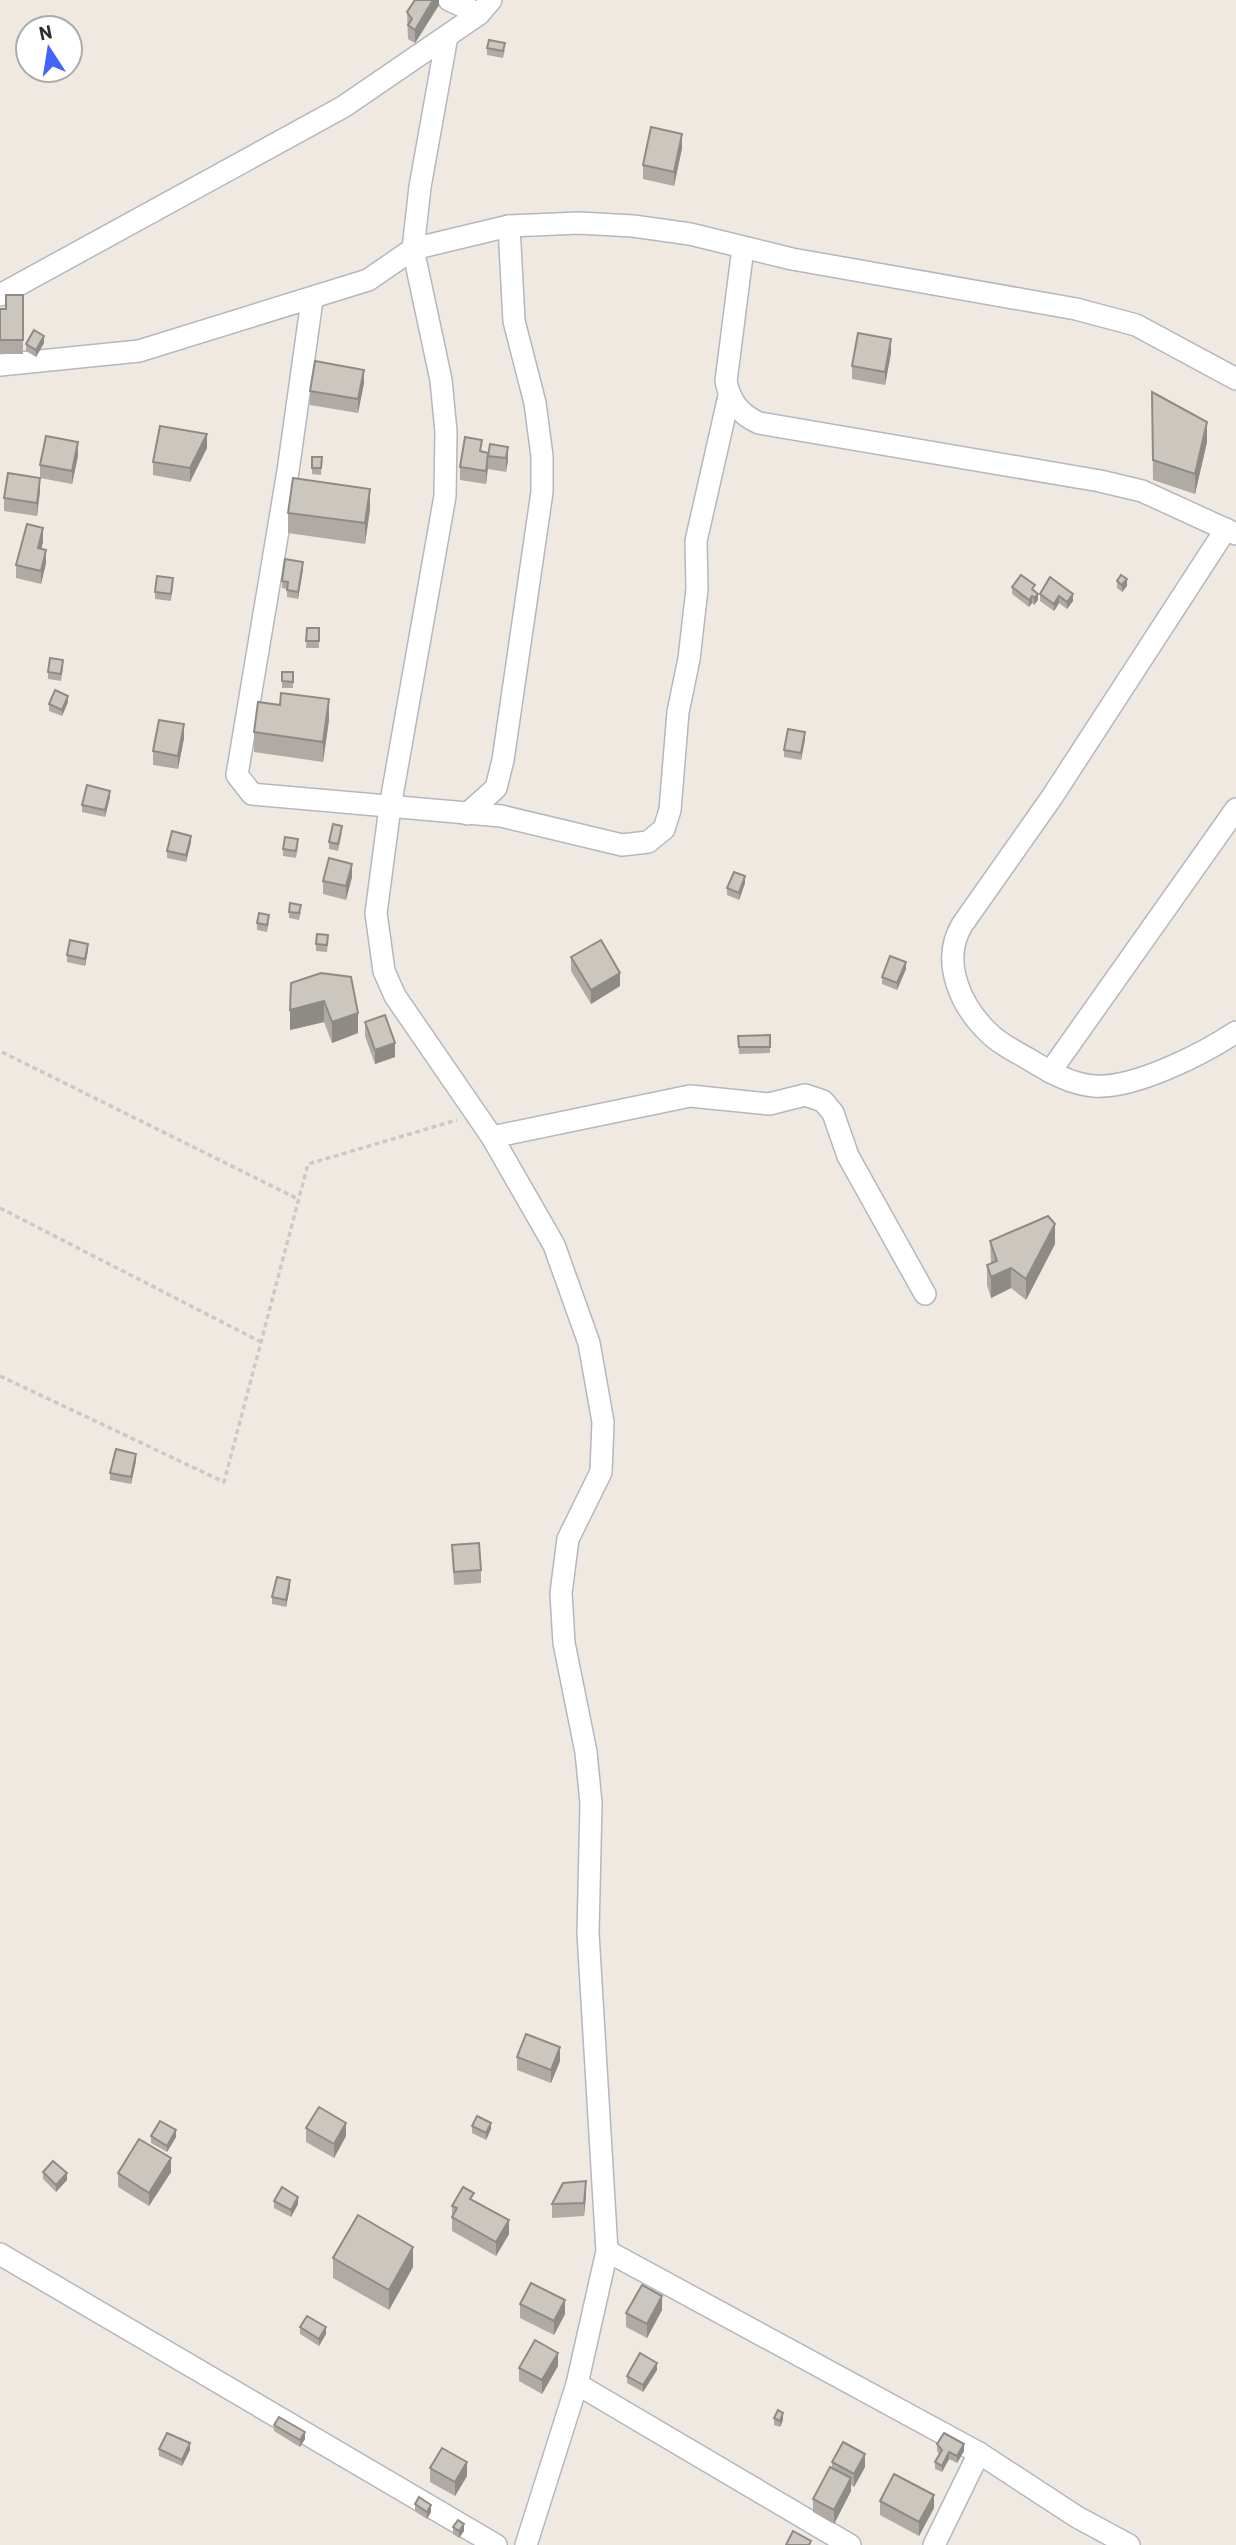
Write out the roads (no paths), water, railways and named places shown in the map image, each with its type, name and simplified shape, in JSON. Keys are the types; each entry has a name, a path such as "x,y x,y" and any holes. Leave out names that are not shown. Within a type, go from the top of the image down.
{"street":[{"path":"449,0 485,7"},
{"path":"0,295 343,107 485,7"},
{"path":"447,36 420,187 414,249 441,380 446,432 445,496 390,807 376,913 384,971 395,996 492,1137 554,1245 589,1343 603,1422 601,1472 568,1539 561,1593 564,1643 586,1752 591,1803 587,1933 607,2251 577,2384 526,2545"},
{"path":"0,365 139,351 312,300 368,280 414,249 509,226 579,223 633,226 690,234 743,248 1100,315 1136,325 1236,379"},
{"path":"467,814 496,788 503,760 542,492 542,456 535,403 514,321 509,226"},
{"path":"312,300 288,471 237,775 252,794 501,816 622,845 648,842 664,829 670,810 678,712 689,659 696,600 696,541 729,396 727,364 743,248"},
{"path":"729,396 747,417 759,423 1100,481 1142,491 1231,531 954,938 950,958 970,1013 991,1036 1050,1072 1076,1083 1096,1087 1148,1076 1215,1046 1236,1032"},
{"path":"1050,1072 1236,809"},
{"path":"492,1137 690,1096 769,1104 805,1095 823,1101 833,1113 848,1156 925,1294"},
{"path":"607,2251 979,2453 1077,2517 1129,2545"},
{"path":"0,2254 496,2545"},
{"path":"577,2384 850,2545"},
{"path":"934,2545 979,2453"}]}
